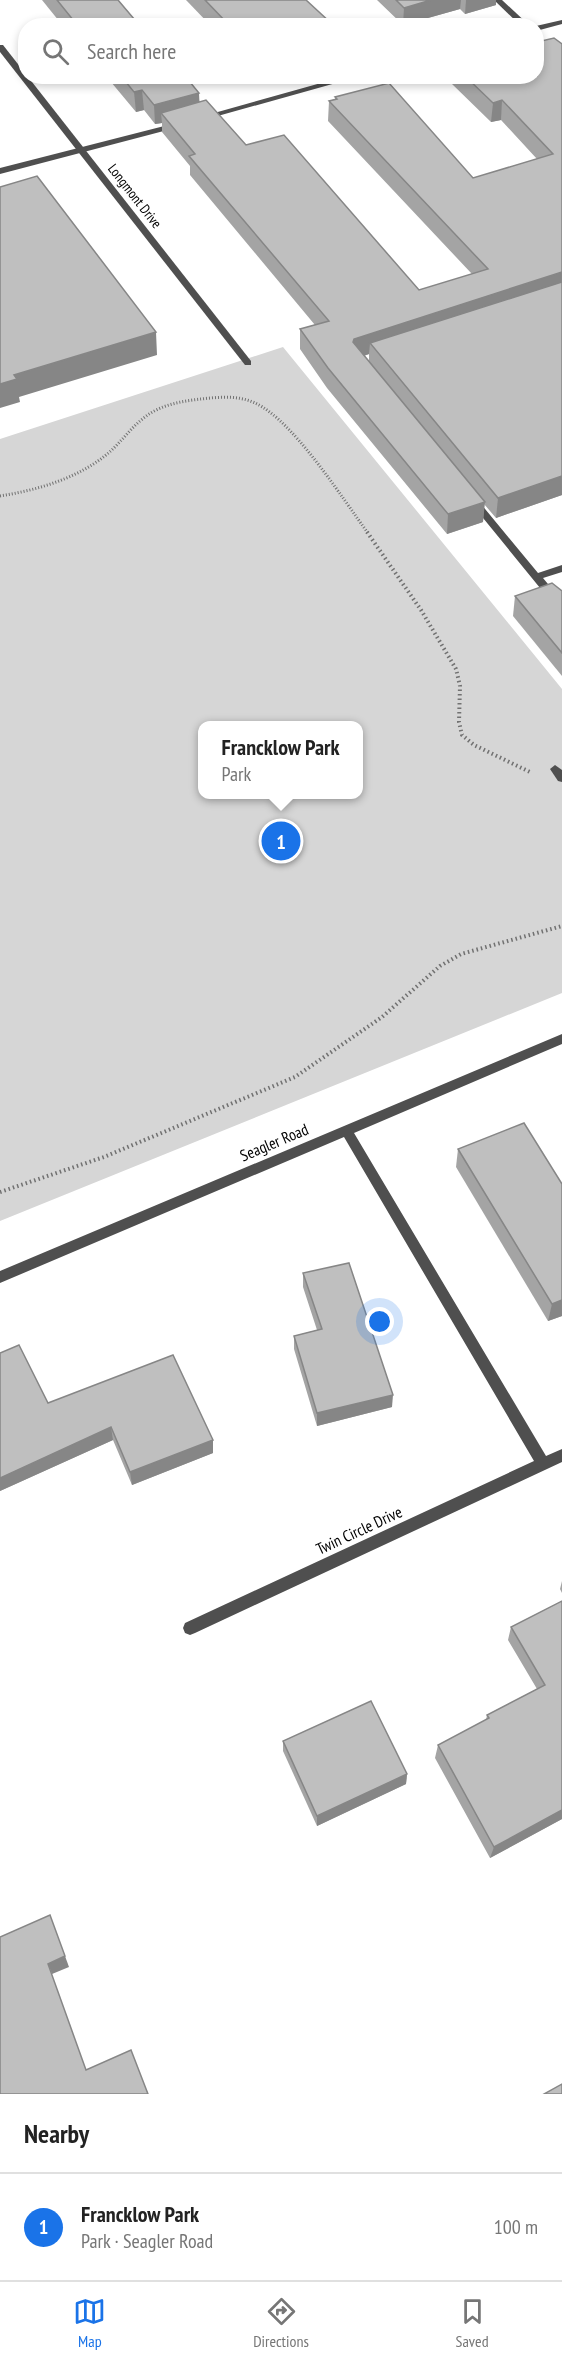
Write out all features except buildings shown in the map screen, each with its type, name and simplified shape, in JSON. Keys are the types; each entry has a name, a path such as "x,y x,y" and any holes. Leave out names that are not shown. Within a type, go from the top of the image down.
{"street":[{"path":"498,0 517,18"},
{"path":"544,27 562,22"},
{"path":"544,42 562,61"},
{"name":"Longmont Drive","path":"0,47 18,70"},
{"name":"Longmont Drive","path":"29,84 248,363"},
{"path":"0,171 327,84"},
{"path":"462,487 562,608"},
{"path":"536,577 562,568"},
{"name":"Seagler Road","path":"0,1277 562,1039"},
{"path":"346,1130 543,1464"},
{"name":"Twin Circle Drive","path":"190,1628 562,1455"}],"path":[{"path":"0,496 66,480 101,459 148,415 183,402 224,396 246,398 284,422 414,597 458,671 462,701 458,727 464,738 475,746 513,761 537,778"},
{"path":"0,1192 104,1157 295,1077 382,1017 447,962 491,944 562,926"}],"shaded area":[{"path":"283,347 562,689 562,993 0,1221 0,439"}],"place":[{"name":"Francklow Park","path":"281,841"}]}
